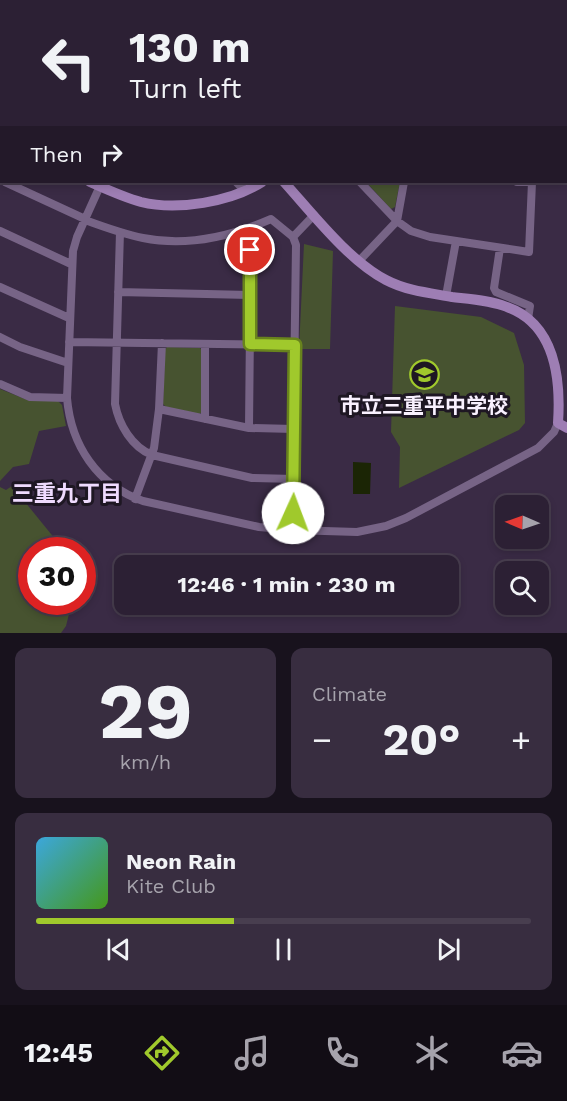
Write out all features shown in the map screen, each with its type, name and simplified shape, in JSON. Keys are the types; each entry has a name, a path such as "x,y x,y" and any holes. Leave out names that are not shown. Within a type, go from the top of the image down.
{"street":[{"path":"8,183 85,219 120,232 155,240 208,239 250,228 271,219 293,237 296,245 292,530"},
{"path":"237,183 244,190"},
{"path":"260,183 199,203 160,204 144,202 98,184 74,244 71,264 67,398 73,432 87,458 108,482 126,495 208,517 259,527 357,532 396,522 538,448 562,426 552,351 544,336 528,319 505,306 400,287 375,274 359,261 285,183"},
{"path":"361,183 397,221 422,235 529,252 532,183"},
{"path":"359,261 397,221 404,183"},
{"path":"293,237 314,215"},
{"path":"249,428 250,228"},
{"path":"0,231 71,264"},
{"path":"120,232 115,404 119,420 134,442 146,453 152,455 252,478 294,478"},
{"path":"446,296 456,241"},
{"path":"500,248 494,288 496,292 530,306 528,319"},
{"path":"0,287 69,318"},
{"path":"118,292 250,295"},
{"path":"0,337 20,347 68,363"},
{"path":"69,342 295,345"},
{"path":"135,498 152,455 159,409 162,343"},
{"path":"205,418 206,344"},
{"path":"0,384 30,397 67,398"},
{"path":"159,409 249,428 294,429"}],"shaded area":[{"path":"367,183 400,183 395,207 391,209"},
{"path":"304,244 333,251 330,349 299,349"},
{"path":"395,306 481,317 514,333 524,365 525,423 519,430 399,488 400,447 391,432"},
{"path":"167,347 200,348 203,351 203,412 199,414 166,407 163,404"},
{"path":"0,389 30,401 58,401 62,405 66,426 39,431 29,464 13,467 0,481"},
{"path":"353,462 371,463 370,494 353,494"},
{"path":"12,486 53,537 18,537 18,615 69,615 66,626 61,633 0,633 0,487 6,490"}],"place":[{"name":"市立三重平中学校","path":"424,375"}],"district":[{"name":"三重九丁目","path":"67,493"}],"route":[{"path":"250,250 250,344 295,345 293,513"}]}
